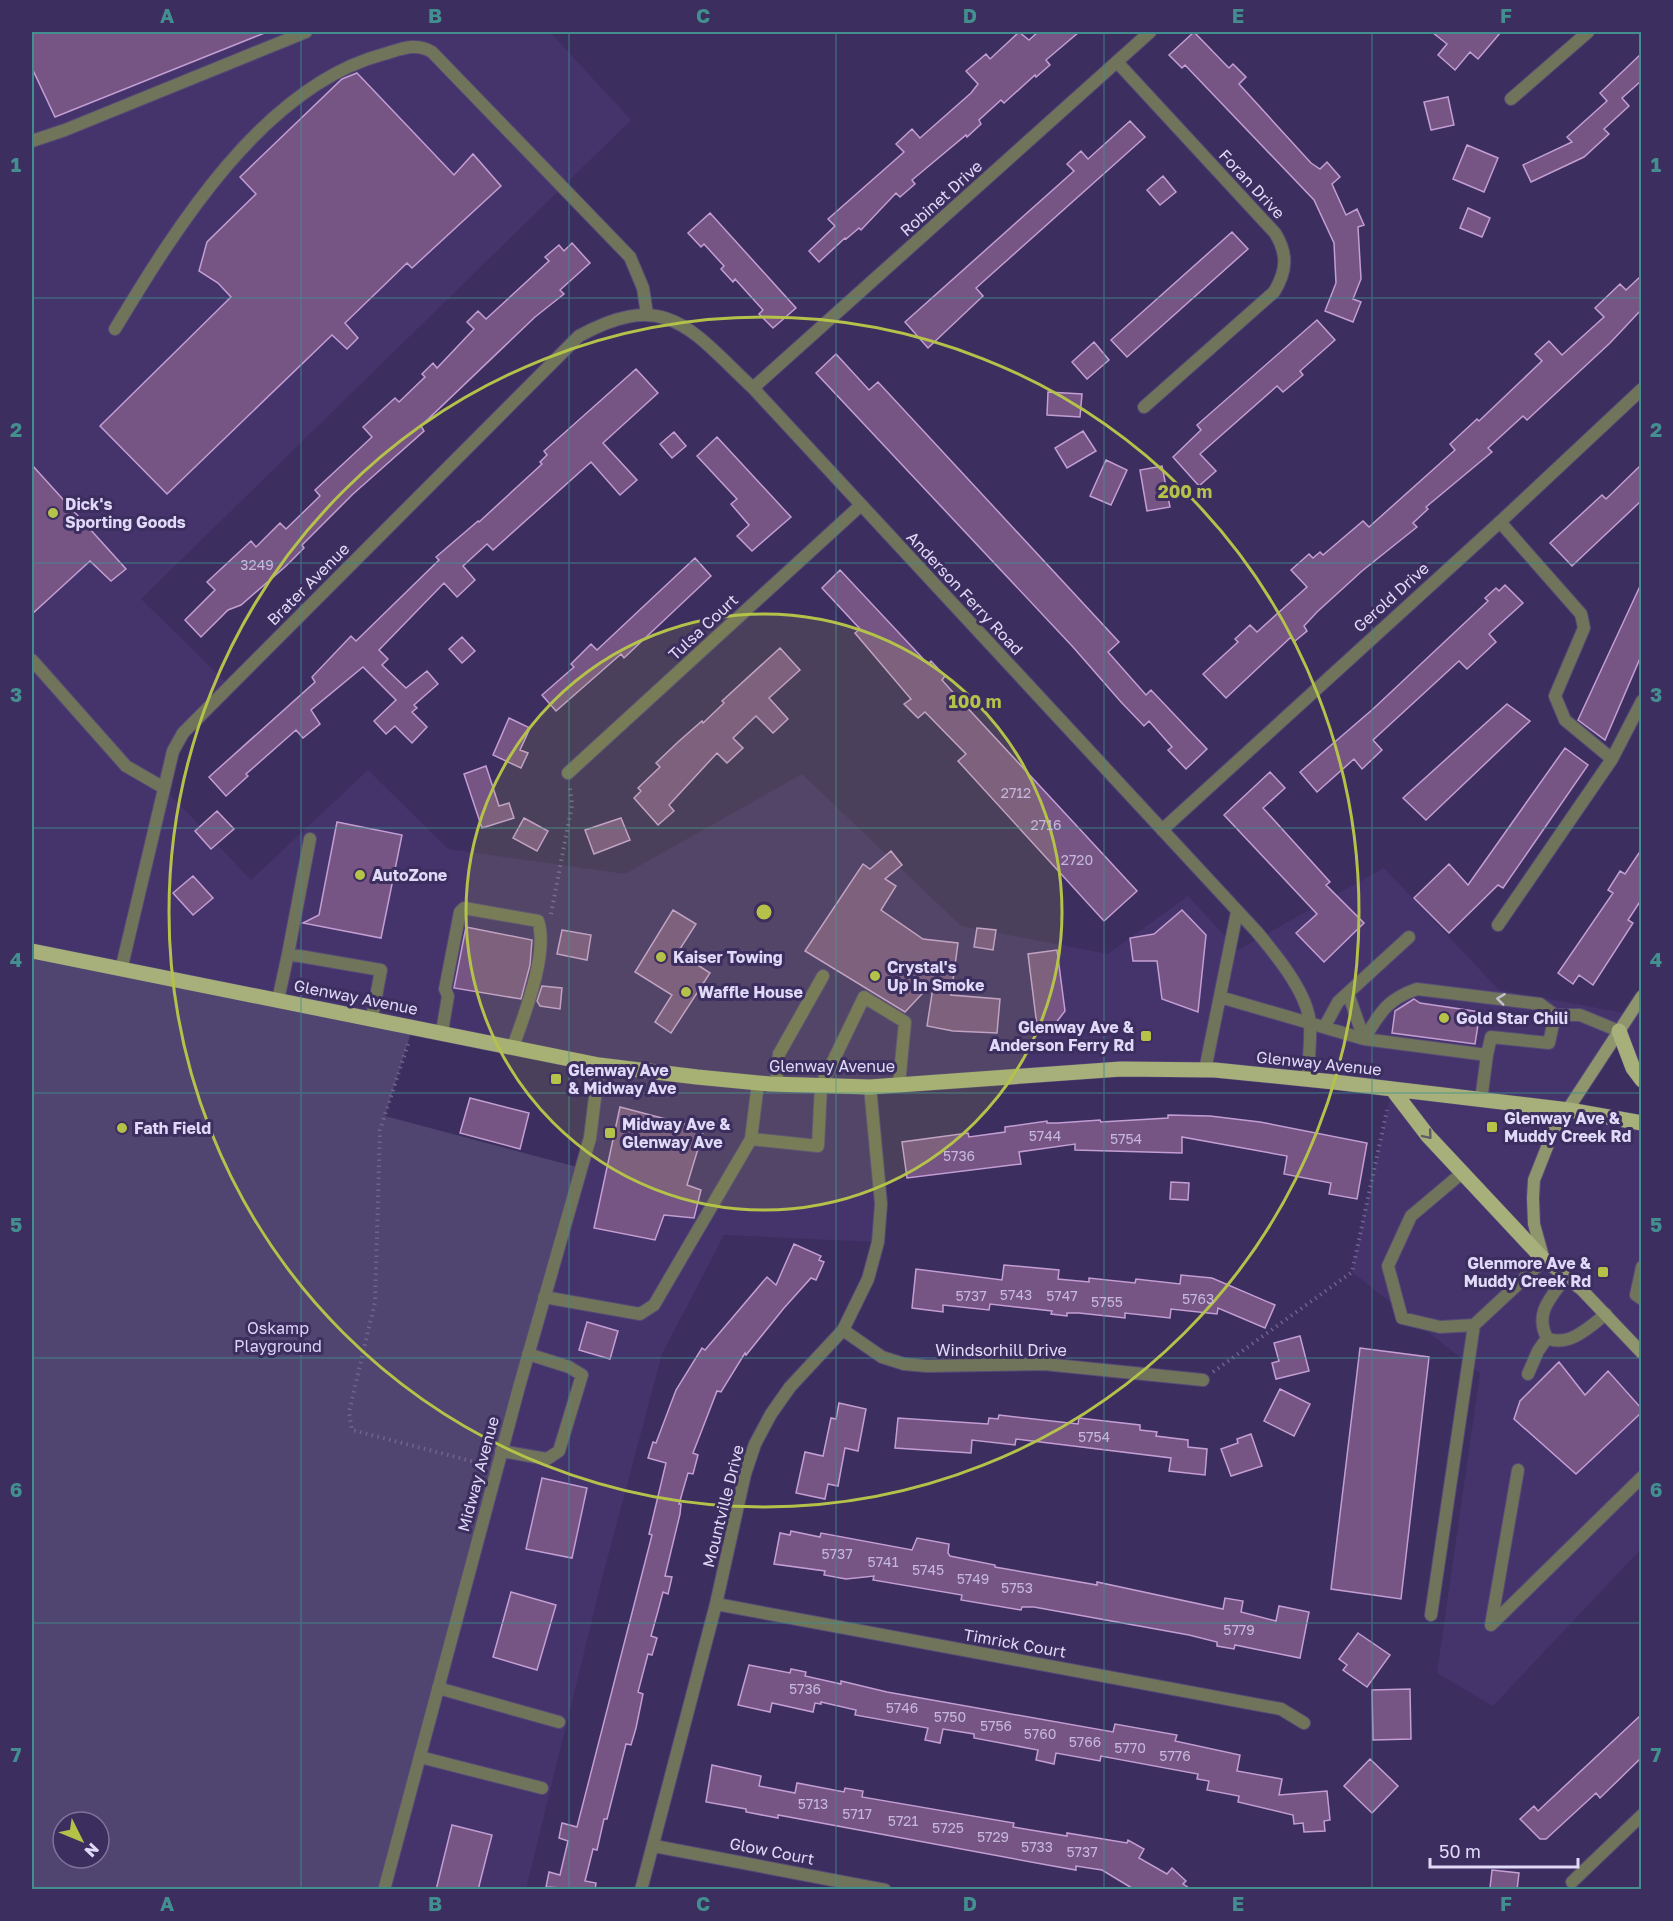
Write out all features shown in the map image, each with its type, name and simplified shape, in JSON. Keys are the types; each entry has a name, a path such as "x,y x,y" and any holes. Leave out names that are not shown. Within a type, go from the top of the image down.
{"main road":[{"name":"Glenway Avenue","path":"32,951 599,1065 759,1083 870,1087 1121,1069 1205,1070 1308,1079 1569,1110 1641,1123"},
{"path":"1619,1031 1633,1068 1641,1080"},
{"path":"1392,1089 1428,1136 1544,1260"}],"street":[{"path":"32,141 65,130 306,32"},
{"name":"Robinet Drive","path":"753,388 1150,32"},
{"path":"1511,99 1588,32"},
{"path":"115,330 163,251 210,186 291,100 336,73 370,57 414,46 422,46 432,52 630,257 643,288 647,314"},
{"name":"Foran Drive","path":"1117,62 1275,233 1285,256 1281,281 1274,292 1144,407"},
{"name":"Anderson Ferry Road","path":"647,314 672,319 701,340 753,388 1281,962 1304,1004 1310,1023 1308,1079"},
{"name":"Brater Avenue","path":"121,970 173,751 193,720 579,336 602,323 624,316 647,314"},
{"name":"Gerold Drive","path":"1162,830 1500,522 1641,389"},
{"name":"Tulsa Court","path":"568,773 861,505"},
{"path":"1500,522 1581,614 1584,628 1555,696 1565,720 1612,759"},
{"path":"32,660 126,766 164,788"},
{"path":"1498,925 1612,759 1641,701"},
{"path":"278,1000 310,839"},
{"path":"442,1032 448,996 445,989 460,912 464,908 538,921 542,931 536,968 513,1047"},
{"path":"1205,1070 1237,912"},
{"path":"1324,1026 1338,1002 1409,937"},
{"path":"288,954 381,969 372,1018"},
{"path":"776,1084 779,1054 822,976"},
{"path":"1364,1039 1381,1012 1398,995 1417,989 1540,1004 1555,1015 1580,1015 1619,1031"},
{"path":"1348,993 1364,1039"},
{"path":"1220,996 1364,1039 1487,1055"},
{"path":"1641,996 1545,1148 1534,1180 1534,1224 1544,1260 1566,1277 1605,1314 1641,1353"},
{"path":"751,1139 818,1146 821,1086 864,998 905,1022 899,1084"},
{"path":"1481,1100 1491,1037 1549,1043 1555,1015"},
{"name":"Midway Avenue","path":"384,1890 501,1451 590,1138 599,1065"},
{"path":"544,1297 640,1314 654,1305 751,1139 759,1083"},
{"name":"Mountville Drive","path":"641,1890 716,1604 745,1474 755,1444 771,1414 790,1387 843,1330 868,1279 878,1242 881,1204 870,1087"},
{"path":"1462,1173 1411,1216 1388,1266 1402,1318 1440,1327 1474,1325"},
{"path":"1431,1615 1474,1325 1544,1260"},
{"path":"1641,1267 1636,1295 1641,1299"},
{"path":"1566,1277 1541,1314 1540,1321 1547,1338 1559,1342 1569,1339 1583,1332 1605,1314"},
{"name":"Windsorhill Drive","path":"843,1330 882,1357 904,1364 927,1366 1044,1364 1203,1380"},
{"path":"1528,1374 1538,1351 1547,1338"},
{"path":"501,1451 548,1460 560,1451 582,1375 569,1367 528,1354"},
{"path":"1518,1470 1491,1625 1641,1478"},
{"name":"Timrick Court","path":"716,1604 1281,1709 1304,1723"},
{"path":"438,1688 559,1722"},
{"path":"420,1756 542,1788"},
{"path":"1572,1882 1641,1815"},
{"name":"Glow Court","path":"654,1846 885,1890"}],"path":[{"path":"413,1026 380,1130 375,1302 349,1412 349,1422 352,1430 497,1467"},
{"path":"1203,1380 1352,1272 1392,1089"}],"shaded area":[{"path":"32,32 550,32 631,120 141,599 229,685 183,733 164,788 251,880 368,770 448,849 625,874 802,774 961,926 1108,954 1188,896 1238,950 1384,868 1499,990 1630,1014 1641,996 1641,1080 1619,1032 1569,1110 1641,1123 1641,1549 1493,1706 1437,1673 1480,1373 1352,1272 1392,1089 1215,1070 871,1087 878,1242 724,1235 662,1354 603,1575 526,1889 384,1889 581,1168 599,1066 32,951"}],"green space":[{"name":"Oskamp Playground","path":"32,951 413,1026 385,1116 581,1168 384,1889 32,1889"}],"building":[{"path":"32,32 267,32 55,117 32,68"},
{"path":"1019,32 1029,40 1038,32 1079,32 1046,60 1050,65 1036,77 1035,75 1004,103 1001,100 979,120 981,124 967,137 966,135 912,180 915,184 900,197 896,193 861,230 859,228 845,238 819,262 809,251 835,226 828,219 904,152 896,144 912,129 920,138 971,93 978,84 966,71 986,54 990,59"},
{"path":"1194,32 1229,68 1233,64 1246,77 1239,84 1311,163 1320,169 1327,162 1340,177 1332,184 1346,215 1357,209 1364,225 1358,227 1361,279 1353,299 1361,302 1353,322 1325,311 1336,283 1334,243 1314,200 1185,65 1182,68 1169,55"},
{"path":"1432,32 1501,32 1478,59 1470,52 1455,70 1438,55 1447,44"},
{"path":"1641,54 1641,81 1622,98 1629,106 1604,129 1609,134 1584,157 1531,182 1523,165 1572,142 1567,137 1607,101 1600,93"},
{"path":"357,73 454,175 473,154 501,186 412,268 407,263 345,323 358,338 347,349 332,335 167,494 100,426 231,297 218,283 199,271 207,242 256,194 240,177 342,79"},
{"path":"1448,97 1454,125 1431,130 1424,102"},
{"path":"1130,121 1145,137 976,288 983,296 928,348 905,322 1074,171 1067,164 1081,151 1088,159"},
{"path":"1467,145 1498,158 1484,192 1453,179"},
{"path":"1163,176 1176,192 1160,205 1147,190"},
{"path":"1468,208 1490,218 1482,237 1460,228"},
{"path":"710,213 796,308 773,328 759,314 763,310 735,279 733,282 721,269 724,266 704,244 701,247 688,233"},
{"path":"1232,232 1248,249 1127,357 1111,340"},
{"path":"572,243 590,263 560,290 564,294 535,317 421,426 424,431 353,494 302,545 304,548 286,566 241,605 228,610 201,637 185,620 215,590 207,582 251,541 256,547 280,523 286,529 320,496 315,490 372,437 363,427 395,398 399,402 425,377 422,374 433,363 437,368 474,329 467,322 478,311 486,319 549,261 545,257 559,245 564,251"},
{"path":"1641,276 1641,310 1610,343 1527,420 1523,416 1488,448 1492,452 1426,507 1428,509 1413,523 1417,527 1362,571 1317,612 1304,626 1307,631 1295,641 1291,637 1226,698 1203,674 1238,642 1235,639 1250,625 1257,632 1307,587 1291,570 1309,554 1313,558 1320,552 1323,555 1363,521 1369,527 1455,450 1450,444 1477,419 1479,421 1542,361 1535,354 1549,341 1562,355 1604,317 1595,308 1620,284 1626,290"},
{"path":"1317,320 1335,340 1300,371 1303,375 1283,392 1277,386 1200,454 1216,471 1199,486 1173,457 1201,430 1197,425"},
{"path":"1094,342 1109,360 1087,379 1072,362"},
{"path":"836,354 869,390 878,382 1119,642 1108,652 1146,695 1151,690 1207,749 1186,769 1168,750 1172,747 1149,721 1144,726 1121,702 1073,647 816,373"},
{"path":"636,369 658,393 603,443 637,480 620,495 591,462 493,550 487,544 463,566 475,580 457,597 444,583 379,650 388,659 382,665 406,688 427,671 438,684 414,705 417,708 412,712 427,727 412,743 395,726 386,734 374,721 396,700 363,667 311,710 320,724 303,738 296,730 246,774 248,776 226,796 209,777 315,682 312,677 351,636 356,641 439,560 436,557 479,522 542,464 540,462 547,455 544,451"},
{"path":"1048,392 1082,394 1080,417 1047,415"},
{"path":"1083,431 1096,451 1067,468 1055,448"},
{"path":"674,432 686,446 672,458 660,444"},
{"path":"717,437 791,517 752,551 737,536 749,525 731,504 737,499 697,456"},
{"path":"1106,460 1127,470 1111,505 1090,496"},
{"name":"Dick's Sporting Goods","path":"32,465 126,569 111,581 90,561 32,614"},
{"path":"1641,465 1641,501 1572,566 1550,543 1602,495 1606,499"},
{"path":"1162,466 1170,507 1147,511 1140,470"},
{"path":"695,558 711,576 624,658 621,654 556,711 542,695 574,667 571,664 591,644 597,650"},
{"path":"840,570 928,664 931,661 945,676 942,680 950,689 1137,891 1104,921 958,761 966,754 925,712 918,718 904,704 911,699 855,633 860,629 822,588"},
{"path":"1641,584 1641,656 1605,740 1578,720"},
{"path":"1505,585 1523,603 1489,634 1496,642 1467,669 1459,661 1373,740 1382,750 1362,769 1354,759 1317,792 1300,772 1373,709 1488,601 1485,598 1496,588 1499,591"},
{"path":"462,637 475,651 462,663 449,649"},
{"path":"780,648 800,670 769,698 788,719 773,733 756,716 733,738 743,748 727,763 717,753 669,805 674,811 658,825 634,798 641,791 638,788 660,767 656,763 702,721 703,723 724,703 722,701"},
{"path":"1507,704 1530,721 1426,820 1403,798"},
{"path":"509,718 530,728 520,750 528,753 521,768 493,755"},
{"path":"1565,748 1588,765 1503,888 1498,885 1449,933 1414,898 1449,864 1468,885"},
{"path":"486,766 499,806 509,803 514,818 482,828 464,774"},
{"path":"1270,772 1285,788 1263,808 1330,882 1326,885 1364,923 1324,962 1296,933 1317,914 1224,815"},
{"path":"217,811 234,829 211,849 195,831"},
{"path":"524,818 548,831 537,851 513,838"},
{"path":"621,818 630,840 594,854 585,830"},
{"name":"AutoZone","path":"337,822 402,835 381,938 303,923 319,915"},
{"path":"1641,850 1641,900 1628,920 1633,923 1593,985 1579,975 1573,984 1558,973 1613,893 1608,890 1620,871 1625,874"},
{"path":"891,851 902,865 885,879 896,886 881,910 923,939 958,943 951,995 1000,999 997,1033 953,1031 927,1026 934,981 905,1012 805,951 863,864 870,869"},
{"path":"193,876 213,898 193,915 173,893"},
{"path":"673,910 696,924 678,952 710,973 671,1033 655,1022 672,995 635,972"},
{"path":"1182,910 1206,935 1198,1012 1162,999 1157,961 1133,961 1130,938 1154,934"},
{"path":"466,927 532,940 530,965 521,999 454,988"},
{"path":"977,928 996,930 993,950 974,947"},
{"path":"562,930 591,935 587,960 557,954"},
{"path":"1057,950 1065,1011 1055,1024 1037,1026 1028,954"},
{"path":"542,986 562,988 560,1009 540,1006 537,1001"},
{"path":"1414,999 1420,1003 1480,1012 1475,1044 1392,1033 1395,1011"},
{"path":"470,1098 529,1113 520,1149 460,1133"},
{"path":"620,1107 704,1129 687,1185 701,1190 694,1218 664,1215 655,1240 594,1228"},
{"path":"1168,1115 1210,1116 1260,1122 1367,1143 1357,1199 1329,1194 1331,1183 1284,1174 1287,1156 1182,1137 1182,1153 1075,1150 1075,1144 1019,1152 1021,1164 907,1178 902,1142 968,1133 969,1137 1005,1132 1005,1127 1047,1121 1047,1123 1100,1120 1101,1122 1168,1118"},
{"path":"1171,1182 1189,1183 1188,1200 1170,1199"},
{"path":"794,1244 821,1256 819,1260 824,1262 816,1280 811,1278 784,1308 746,1355 745,1353 721,1392 717,1391 693,1453 698,1455 693,1474 688,1473 679,1504 681,1504 680,1514 665,1576 672,1577 668,1594 663,1592 651,1636 657,1638 652,1655 648,1654 638,1692 643,1694 636,1728 631,1745 626,1744 607,1819 604,1819 597,1850 593,1849 585,1881 596,1883 595,1890 546,1887 549,1872 560,1875 568,1841 559,1838 562,1823 577,1827 652,1535 649,1534 666,1463 648,1458 653,1442 656,1443 676,1390 702,1348 705,1350 767,1277 776,1285"},
{"path":"1004,1265 1059,1270 1058,1279 1089,1282 1089,1278 1135,1283 1136,1279 1180,1284 1181,1275 1212,1278 1275,1305 1265,1328 1218,1308 1217,1314 1171,1309 1170,1318 1125,1313 1125,1318 1079,1313 1067,1313 1067,1316 1051,1314 1052,1311 990,1304 989,1310 943,1305 943,1312 912,1308 916,1269 1002,1280"},
{"path":"587,1322 618,1331 610,1359 579,1350"},
{"path":"1300,1336 1309,1371 1276,1379 1272,1363 1279,1361 1274,1343"},
{"path":"1360,1348 1429,1357 1401,1599 1331,1589"},
{"path":"1559,1362 1585,1395 1608,1371 1641,1408 1641,1413 1576,1474 1514,1419 1520,1401"},
{"path":"1280,1389 1310,1404 1294,1436 1264,1421"},
{"path":"839,1403 866,1409 858,1451 845,1448 838,1486 828,1484 825,1499 796,1493 805,1452 823,1456 831,1418 836,1419"},
{"path":"999,1415 1078,1424 1079,1418 1140,1425 1140,1430 1157,1432 1156,1436 1188,1440 1188,1447 1207,1449 1205,1475 1169,1471 1171,1458 1016,1439 1015,1445 972,1440 971,1453 895,1448 898,1418 988,1424 989,1418 998,1419"},
{"path":"1251,1434 1262,1466 1231,1476 1221,1449 1238,1443 1237,1439"},
{"path":"542,1478 587,1488 572,1558 526,1549"},
{"path":"791,1531 820,1537 821,1533 912,1550 917,1538 949,1544 950,1556 995,1565 995,1567 1097,1585 1097,1582 1223,1609 1225,1598 1243,1601 1241,1612 1276,1621 1279,1606 1309,1612 1300,1658 1235,1645 1234,1649 1217,1646 1217,1642 1189,1635 1034,1607 1022,1607 1021,1610 961,1600 962,1595 873,1580 874,1576 846,1579 824,1575 825,1571 774,1564 780,1533 790,1535"},
{"path":"511,1592 556,1605 537,1670 493,1657"},
{"path":"1358,1633 1390,1655 1367,1687 1343,1670 1347,1665 1339,1659"},
{"path":"749,1665 790,1673 791,1669 806,1672 805,1676 841,1684 841,1681 887,1692 1113,1732 1115,1724 1177,1735 1175,1741 1240,1755 1237,1771 1282,1779 1279,1795 1327,1791 1330,1820 1324,1821 1325,1831 1304,1832 1303,1823 1294,1824 1293,1815 1238,1802 1239,1796 1207,1790 1209,1781 1197,1779 1198,1774 1101,1756 1100,1761 1056,1753 1054,1764 1036,1760 1038,1750 974,1738 974,1734 943,1729 940,1743 925,1740 928,1728 855,1715 856,1710 821,1702 821,1704 815,1703 813,1712 772,1703 770,1712 738,1705"},
{"path":"1410,1689 1411,1739 1373,1740 1372,1690"},
{"path":"1641,1715 1641,1758 1600,1798 1596,1793 1546,1839 1540,1839 1520,1819 1534,1806 1538,1811"},
{"path":"1370,1759 1398,1786 1372,1813 1344,1786"},
{"path":"712,1765 761,1776 759,1786 795,1793 797,1783 844,1792 845,1788 863,1791 862,1797 1014,1823 1013,1827 1127,1843 1128,1840 1144,1849 1139,1858 1167,1874 1172,1868 1186,1881 1183,1884 1192,1890 1135,1890 1102,1870 1076,1866 1076,1870 778,1815 778,1818 746,1812 746,1809 706,1802"},
{"path":"452,1825 492,1835 478,1890 436,1890"},
{"path":"1492,1870 1519,1873 1517,1890 1490,1888"}],"place":[{"name":"Dick's Sporting Goods","path":"53,513"},
{"name":"AutoZone","path":"360,875"},
{"name":"Kaiser Towing","path":"661,957"},
{"name":"Crystal's Up In Smoke","path":"875,976"},
{"name":"Waffle House","path":"686,992"},
{"name":"Gold Star Chili","path":"1444,1018"},
{"name":"Glenway Ave & Anderson Ferry Rd","path":"1146,1036"},
{"name":"Glenway Ave & Midway Ave","path":"556,1079"},
{"name":"Glenway Ave & Muddy Creek Rd","path":"1492,1127"},
{"name":"Fath Field","path":"122,1128"},
{"name":"Midway Ave & Glenway Ave","path":"610,1133"},
{"name":"Glenmore Ave & Muddy Creek Rd","path":"1603,1272"}]}
